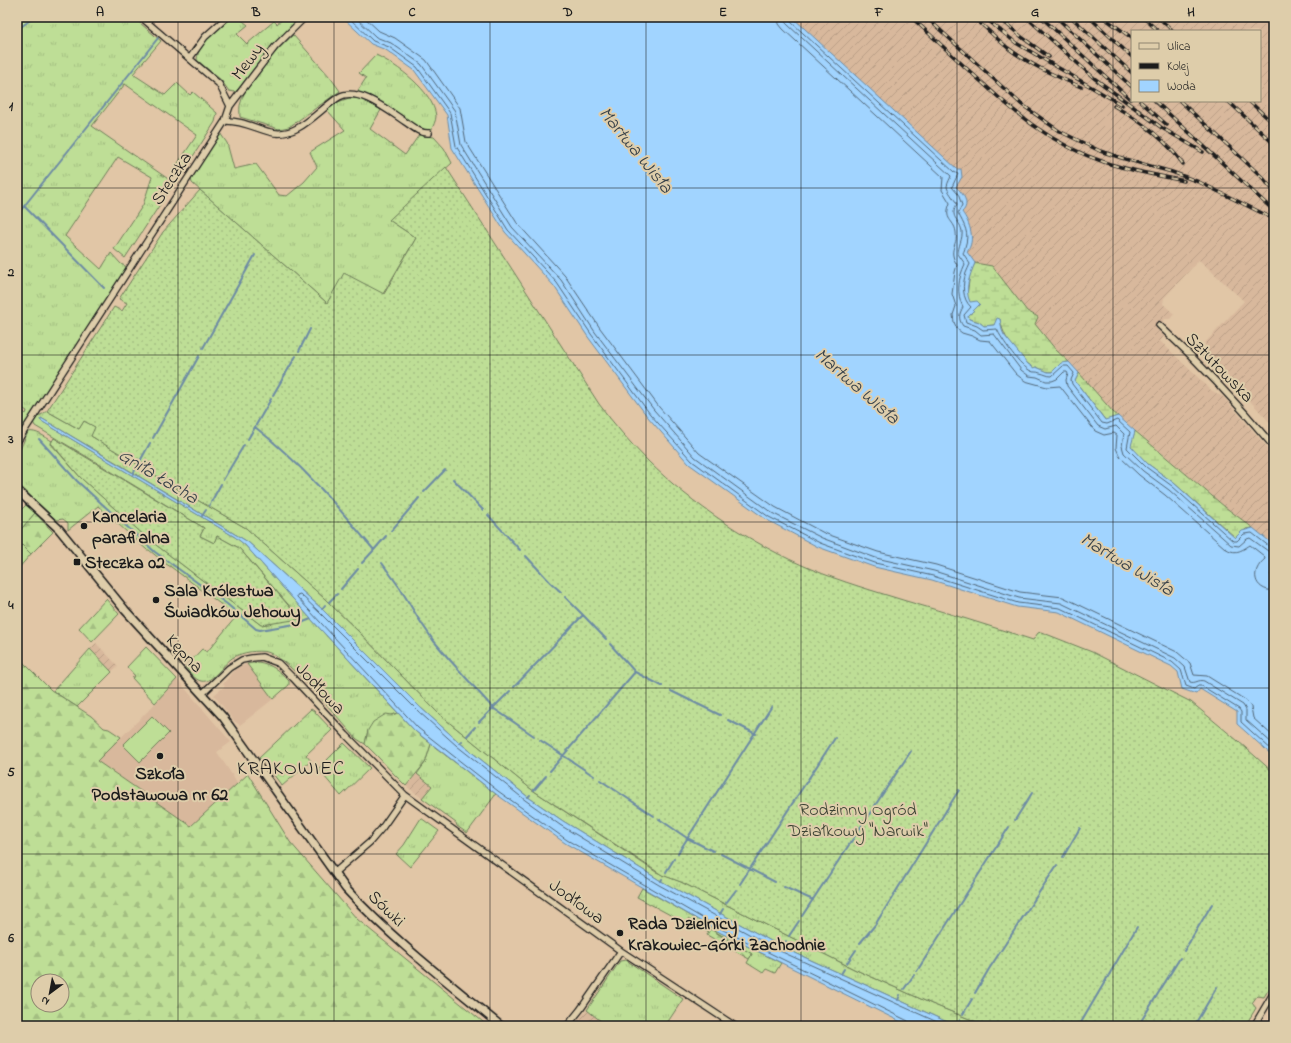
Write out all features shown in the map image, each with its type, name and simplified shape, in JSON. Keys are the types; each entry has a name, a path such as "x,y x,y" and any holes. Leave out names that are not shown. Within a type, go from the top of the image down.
{"street":[{"path":"141,17 219,84 230,106"},
{"path":"190,58 205,37 227,17"},
{"name":"Mewy","path":"225,121 230,106 275,47 305,17"},
{"path":"225,121 234,121 272,133 284,134 303,124 335,99 344,94 352,93 384,108 417,130 429,133"},
{"name":"Steczka","path":"17,442 225,121"},
{"name":"Sztutowska","path":"1159,325 1220,385 1274,447"},
{"name":"Kępna","path":"17,490 59,529 125,610 202,694 231,728 276,790"},
{"name":"Jodłowa","path":"202,694 229,668 242,660 257,658 278,663 346,735 406,795 621,951 735,1026"},
{"name":"Sówki","path":"276,790 334,873 360,904 400,943 501,1026"},
{"path":"334,873 370,842 406,795"},
{"path":"567,1026 580,1010 621,951"},
{"path":"1254,1026 1274,992"}],"shaded area":[{"path":"792,17 1274,17 1274,427 1208,355 1205,343 1244,301 1199,260 1164,298 1163,304 1174,314 1170,319 1165,319 1156,329 1164,336 1160,341 1211,390 1223,397 1274,455 1274,545 1225,507 1114,412 1069,362 1056,350 1035,324 1038,317 1027,311 992,266 975,263 967,252 968,221 962,212 962,192 956,187 958,183 957,170"},
{"path":"96,643 118,666 111,672 90,649"},
{"path":"247,664 273,699 240,725 234,721 214,695 225,686 223,684 237,668"},
{"name":"Szkoła Podstawowa nr 62","path":"177,679 231,742 217,752 238,784 191,826 97,761 150,709"},
{"path":"417,774 432,786 422,798 406,786"},
{"path":"587,1010 604,1024 602,1026 573,1026"}],"green space":[{"path":"17,17 133,17 161,41 133,74 165,95 177,83 190,95 193,92 217,113 215,122 179,178 172,172 197,135 125,84 92,126 174,183 125,258 114,249 143,205 152,177 118,157 65,236 101,269 111,253 121,264 127,267 17,437 17,407 26,414 27,411 17,405"},
{"path":"231,17 238,17 248,25 237,34 247,44 274,21 277,24 285,17 302,17 281,36 235,92 229,91 221,80 197,60 198,53 205,41"},
{"path":"293,35 330,77 340,91 289,127 279,129 240,117 240,104 249,84 263,66"},
{"path":"376,55 394,65 413,80 428,97 436,116 431,131 422,131 376,100 357,92 366,78 359,73"},
{"path":"349,98 362,99 381,110 370,129 405,155 419,135 434,137 444,148 452,163 389,220 416,238 383,294 327,303 192,183 191,179 220,133 227,143 234,169 256,164 279,195 287,196 304,182 317,167 310,152 345,130 327,110 338,102"},
{"name":"Rodzinny Ogród Działkowy \"Narwik\"","path":"446,167 610,419 648,461 684,493 704,508 746,536 768,548 811,569 834,578 1033,640 1038,633 1041,632 1092,652 1191,702 1274,773 1274,981 1264,997 1257,996 1252,1003 1256,1008 1245,1026 987,1026 932,1004 854,969 681,882 662,875 531,789 440,715 324,598 246,528 91,436 95,427 84,421 79,429 47,411 114,307 122,311 127,303 119,299 163,232 200,190 327,303 344,273 384,294 416,238 389,220"},
{"path":"975,263 992,266 1027,311 1038,317 1035,324 1056,350 1069,362 1062,364 1051,372 1036,367 1034,368 1022,359 1012,347 1004,333 1000,319 994,325 984,326 979,322 969,319 967,316 973,312 967,295 970,274"},
{"path":"1079,373 1118,416 1106,421 1075,381"},
{"path":"47,411 79,429 84,421 96,427 91,436 246,528 324,598 440,715 531,789 656,872 681,882 854,969 932,1004 987,1026 956,1026 782,947 661,881 563,821 528,797 460,743 421,708 322,609 248,542 41,418 40,420 43,422 235,537 245,545 398,713 392,715 368,730 365,744 357,739 301,677 288,665 267,652 259,651 238,655 230,660 210,679 201,681 197,679 185,667 202,649 207,652 235,618 231,612 147,550 98,506 68,530 68,523 63,519 56,520 17,483 17,456 28,432 37,433 52,441 51,444 81,478 147,538 261,625 300,618 239,548 217,536 214,543 200,536 204,528 35,426 33,422 38,415 41,415"},
{"path":"1135,431 1225,507 1253,528 1246,529 1236,538 1174,483 1148,464 1130,446"},
{"path":"54,438 204,528 200,536 214,543 217,536 239,548 300,619 261,625 147,538 81,478 51,443"},
{"path":"26,505 35,513 17,534 17,514"},
{"path":"35,513 53,532 31,554 17,540 17,534"},
{"path":"17,540 31,554 17,570"},
{"path":"106,599 119,614 92,642 79,628"},
{"path":"146,647 177,679 155,703 132,678 135,676 127,667"},
{"path":"90,649 112,672 77,707 53,691"},
{"path":"17,656 51,690 91,716 104,728 109,729 121,737 97,761 191,826 248,774 290,842 357,919 488,1026 17,1026"},
{"path":"258,662 275,668 289,681 289,685 273,699 247,664"},
{"path":"311,709 332,730 306,755 311,761 282,786 265,763 259,758"},
{"path":"398,713 415,731 431,744 425,763 406,786 365,744 368,730 373,722 386,714 392,715"},
{"path":"152,716 169,733 140,762 123,745"},
{"path":"344,743 370,768 341,796 318,769"},
{"path":"431,744 496,794 467,833 422,798 432,786 417,774 425,763"},
{"path":"421,818 439,831 410,867 396,854 404,845"},
{"path":"642,888 721,933 781,963 775,973 766,969 763,973 747,963 752,954 711,929 709,932 688,919 685,923 637,897"},
{"path":"710,929 752,954 749,959 707,935"},
{"path":"626,960 683,999 665,1026 607,1026 587,1010 620,961"}],"water":[{"name":"Martwa Wisła","path":"342,17 792,17 957,169 961,169 962,177 956,187 963,195 966,202 965,209 962,212 971,232 970,247 967,252 975,263 970,277 968,297 970,302 977,301 980,304 968,316 969,319 979,322 984,326 994,325 997,318 1000,319 1004,335 1028,364 1034,368 1036,367 1052,372 1061,363 1069,362 1079,373 1075,381 1105,420 1118,416 1135,431 1131,446 1148,464 1174,483 1235,538 1242,531 1253,528 1274,545 1274,570 1270,575 1274,577 1274,757 1237,724 1237,712 1200,689 1196,694 1182,689 1178,672 1171,666 1059,612 1017,607 932,580 874,567 818,547 767,520 689,464 647,416 588,337 554,286 505,232 452,148 447,115 414,70 386,50 371,44"},
{"name":"Gniła Łacha","path":"41,418 248,542 322,609 421,708 460,743 528,797 563,821 661,881 782,947 956,1026 907,1025 721,933 565,843 496,794 415,731 311,619 245,545 235,537 43,422 40,420"}],"waterway":[{"name":"Gniła Łacha","path":"17,30 34,17"},
{"path":"17,215 158,38"},
{"path":"24,206 104,288"},
{"path":"203,348 255,255"},
{"path":"299,351 310,329"},
{"path":"153,438 199,356"},
{"path":"273,395 296,356"},
{"path":"248,439 271,399"},
{"path":"255,427 303,470 374,550 362,563"},
{"path":"39,439 77,481 155,552 227,604 256,629 260,630 301,623 311,619"},
{"path":"139,463 150,443"},
{"path":"223,480 244,445"},
{"name":"Gniła Łacha","path":"133,474 136,468"},
{"path":"424,492 445,470"},
{"path":"453,479 483,510"},
{"path":"209,506 221,484"},
{"path":"391,531 419,498"},
{"name":"Gniła Łacha","path":"202,516 206,510"},
{"path":"488,515 520,550"},
{"path":"374,550 386,536"},
{"path":"526,556 561,592"},
{"path":"382,563 400,588 433,640 449,659 493,708 534,736"},
{"path":"341,589 358,569"},
{"path":"329,602 337,594"},
{"path":"565,597 583,615"},
{"path":"322,609 325,605"},
{"path":"514,687 583,615 606,639"},
{"path":"610,644 635,672"},
{"path":"550,771 635,672 662,686"},
{"path":"479,722 510,691"},
{"path":"671,691 720,715"},
{"path":"678,853 772,706"},
{"path":"728,720 756,734"},
{"path":"467,736 475,727"},
{"path":"740,884 835,738"},
{"path":"540,740 594,776"},
{"path":"802,916 911,751"},
{"path":"534,790 546,776"},
{"path":"600,780 654,816"},
{"path":"860,943 875,925 959,790"},
{"path":"1015,820 1032,793"},
{"path":"659,819 687,838 713,851"},
{"path":"917,971 1009,827"},
{"path":"1063,857 1080,828"},
{"path":"721,854 775,882"},
{"path":"666,872 674,859"},
{"path":"975,993 1057,865"},
{"path":"784,887 813,900"},
{"path":"726,903 736,890"},
{"path":"1184,951 1212,904"},
{"path":"720,914 723,909"},
{"path":"789,936 799,921"},
{"path":"1079,1026 1137,927"},
{"path":"782,947 786,941"},
{"path":"847,963 856,950"},
{"path":"1138,1026 1180,958"},
{"path":"841,974 844,969"},
{"path":"904,989 914,975"},
{"path":"1194,1026 1217,987"},
{"path":"898,1000 900,995"},
{"path":"963,1014 972,999"},
{"path":"957,1026 960,1020"}],"railway":[{"path":"911,17 1005,103 1035,127 1051,137 1085,155 1104,162 1184,181"},
{"path":"926,17 1021,104 1059,131 1100,151 1172,172 1199,182 1274,219"},
{"path":"973,17 1025,60 1081,87"},
{"path":"984,17 1016,43 1122,105"},
{"path":"998,17 1049,57"},
{"path":"1026,17 1094,78 1162,128 1203,152"},
{"path":"1041,17 1130,99"},
{"path":"1056,17 1131,86"},
{"path":"1071,17 1131,72"},
{"path":"1089,17 1131,56"},
{"path":"1103,17 1131,37"},
{"path":"1143,17 1157,30"},
{"path":"1158,17 1172,30"},
{"path":"1141,102 1167,125"},
{"path":"1156,102 1274,211"},
{"path":"1181,102 1262,177 1274,191"},
{"path":"1229,102 1274,144"},
{"path":"1250,102 1274,124"},
{"path":"1114,106 1152,131 1168,146 1183,164"}],"place":[{"name":"Kancelaria parafialna","path":"84,526"},
{"name":"Steczka 02","path":"77,562"},
{"name":"Sala Królestwa Świadków Jehowy","path":"156,600"},
{"name":"Szkoła Podstawowa nr 62","path":"160,756"},
{"name":"Rada Dzielnicy Krakowiec-Górki Zachodnie","path":"620,933"}],"district":[{"name":"KRAKOWIEC","path":"291,767"}]}
